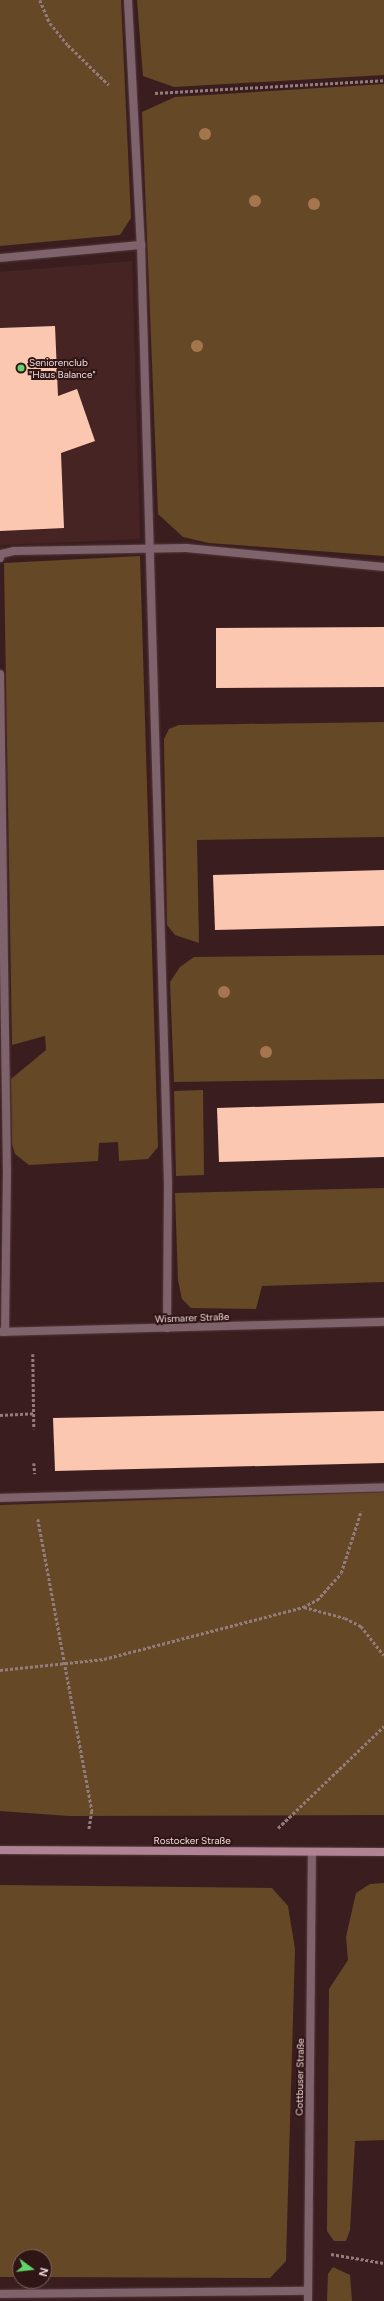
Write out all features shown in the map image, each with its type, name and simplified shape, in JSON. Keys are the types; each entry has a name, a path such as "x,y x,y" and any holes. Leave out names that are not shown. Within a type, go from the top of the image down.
{"street":[{"path":"128,0 135,93 141,245 168,1183 167,1328"},
{"path":"0,258 141,245"},
{"path":"0,558 1,554 14,551 149,547 384,567"},
{"path":"0,674 4,1169 3,1332"},
{"name":"Wismarer Straße","path":"3,1332 384,1322"},
{"path":"0,1498 384,1487"},
{"name":"Rostocker Straße","path":"0,1850 384,1852"},
{"name":"Cottbuser Straße","path":"308,2301 312,1852"},
{"path":"0,2294 308,2291"}],"path":[{"path":"40,0 50,23 84,63 119,93 384,80"},
{"path":"33,1331 34,1430"},
{"path":"0,1415 34,1413"},
{"path":"34,1463 38,1523 62,1666 92,1811 85,1851"},
{"path":"0,1670 62,1666 158,1647 303,1607 316,1600 340,1573 360,1521 360,1488"},
{"path":"303,1607 345,1618 361,1626 384,1655"},
{"path":"255,1851 384,1726"},
{"path":"308,2254 347,2254 384,2262"}],"shaded area":[{"path":"0,0 121,0 131,218 120,235 0,246"},
{"path":"137,0 384,0 384,75 174,87 143,76"},
{"path":"384,84 384,556 209,543 183,537 158,514 142,112 175,97"},
{"path":"132,261 140,539 0,545 0,272"},
{"path":"140,556 158,1147 148,1159 119,1161 118,1142 99,1143 98,1161 29,1165 15,1154 12,1144 11,1079 46,1050 45,1036 12,1045 4,563"},
{"path":"384,722 384,837 197,840 199,943 175,935 167,925 164,739 169,729 179,725"},
{"path":"384,955 384,1079 174,1082 170,982 180,967 194,957"},
{"path":"203,1090 204,1175 176,1176 174,1091"},
{"path":"384,1188 384,1282 262,1286 256,1309 191,1308 182,1299 178,1280 175,1193"},
{"path":"384,1492 384,1815 69,1816 0,1811 0,1505"},
{"path":"384,1883 384,2140 355,2141 350,2230 346,2241 334,2241 327,2231 329,1989 348,1960 346,1937 356,1893 370,1884"},
{"path":"0,1885 272,1888 288,1906 295,1949 286,2261 270,2278 52,2277 52,2249 12,2249 12,2277 0,2277"},
{"path":"333,2267 350,2275 352,2301 327,2301 328,2274"}],"building":[{"path":"55,326 58,396 77,389 95,441 61,453 64,528 0,531 0,328"},
{"path":"384,627 384,687 216,688 216,628"},
{"path":"384,870 384,926 215,930 213,875"},
{"path":"384,1103 384,1157 219,1162 217,1108"},
{"path":"384,1411 384,1463 55,1471 53,1418"}],"place":[{"name":"Seniorenclub \"Haus Balance\"","path":"21,368"}]}
